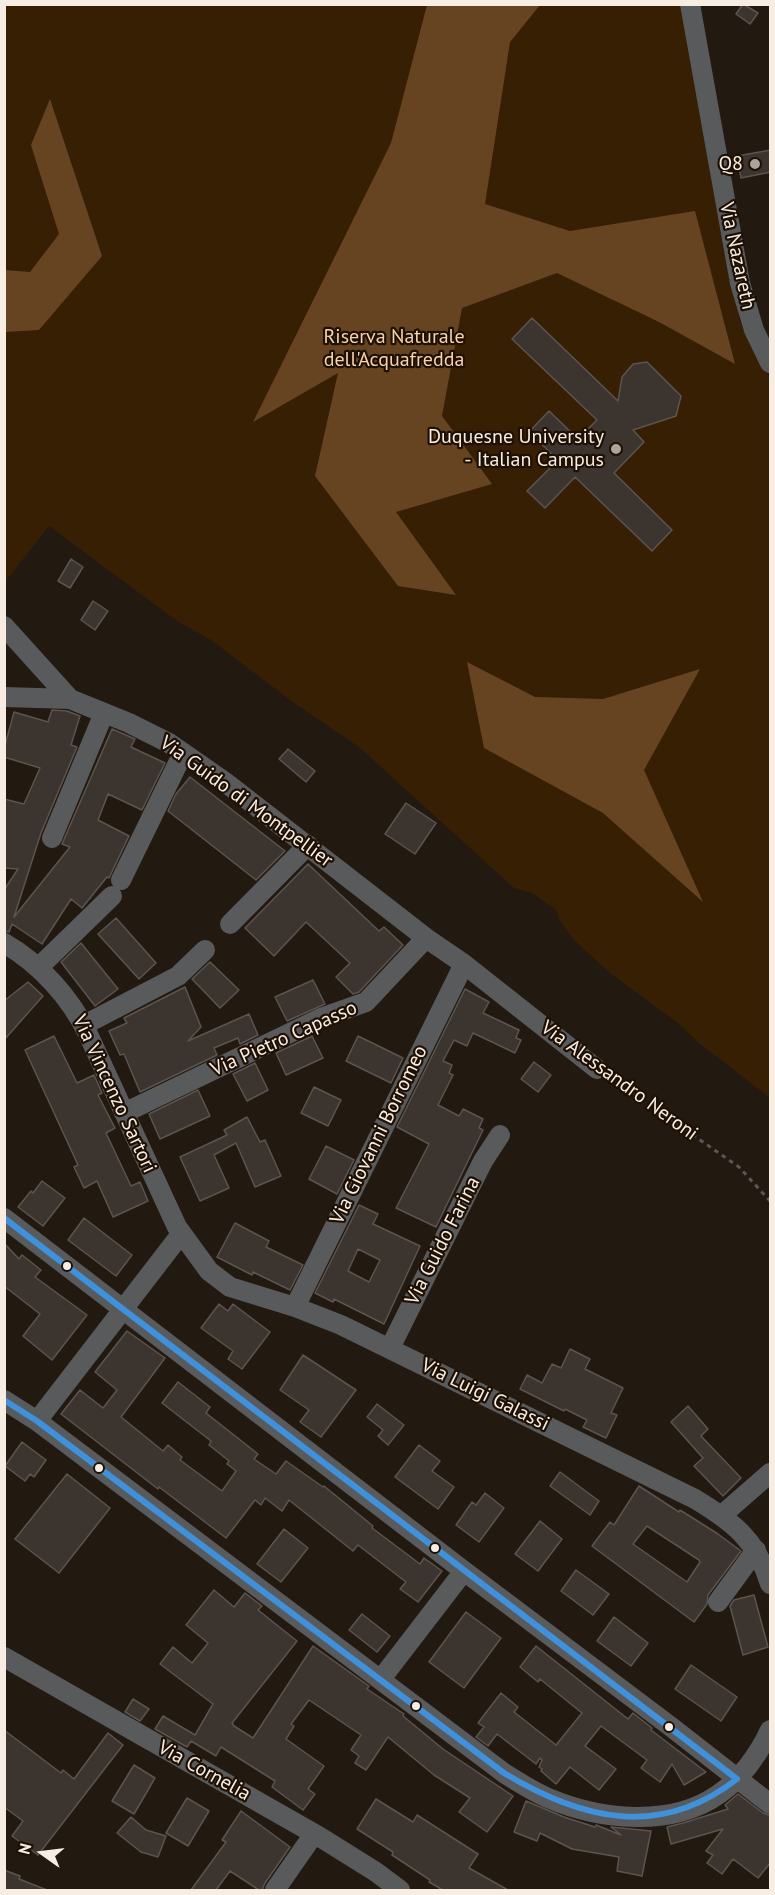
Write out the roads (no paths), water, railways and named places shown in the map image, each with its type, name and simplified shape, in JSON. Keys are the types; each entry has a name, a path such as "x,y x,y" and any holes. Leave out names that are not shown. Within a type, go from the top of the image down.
{"street":[{"name":"Via Nazareth","path":"690,4 740,283 754,330 771,363"},
{"path":"4,626 70,699"},
{"name":"Via Guido di Montpellier","path":"4,697 70,699 148,731 225,782 426,939 464,964"},
{"path":"52,838 104,713"},
{"path":"38,968 116,888 183,753"},
{"path":"230,924 308,845"},
{"name":"Via Pietro Capasso","path":"124,1113 321,1018 366,1002 426,939"},
{"name":"Via Vincenzo Sartori","path":"4,943 38,968 60,991 84,1025 181,1234"},
{"path":"84,1025 178,976 205,950"},
{"name":"Via Alessandro Neroni","path":"464,964 597,1069"},
{"name":"Via Giovanni Borromeo","path":"295,1307 464,964"},
{"name":"Via Guido Farina","path":"390,1348 483,1161 500,1135"},
{"path":"4,1218 771,1804"},
{"path":"37,1420 181,1234"},
{"name":"Via Luigi Galassi","path":"181,1234 209,1271 230,1287 318,1315 390,1348 667,1484 722,1515 742,1532 756,1550 771,1584"},
{"path":"4,1400 37,1420 504,1773 533,1791 565,1804 621,1816 674,1813 707,1801 737,1779 771,1730"},
{"path":"722,1515 771,1473"},
{"path":"718,1602 756,1550"},
{"path":"381,1679 464,1571"},
{"name":"Via Cornelia","path":"4,1657 314,1833 400,1890"},
{"path":"275,1890 314,1833"}],"place":[{"name":"Q8","path":"755,164"},
{"name":"Duquesne University - Italian Campus","path":"616,449"}],"park label":[{"name":"Riserva Naturale dell'Acquafredda","path":"394,348"}]}
